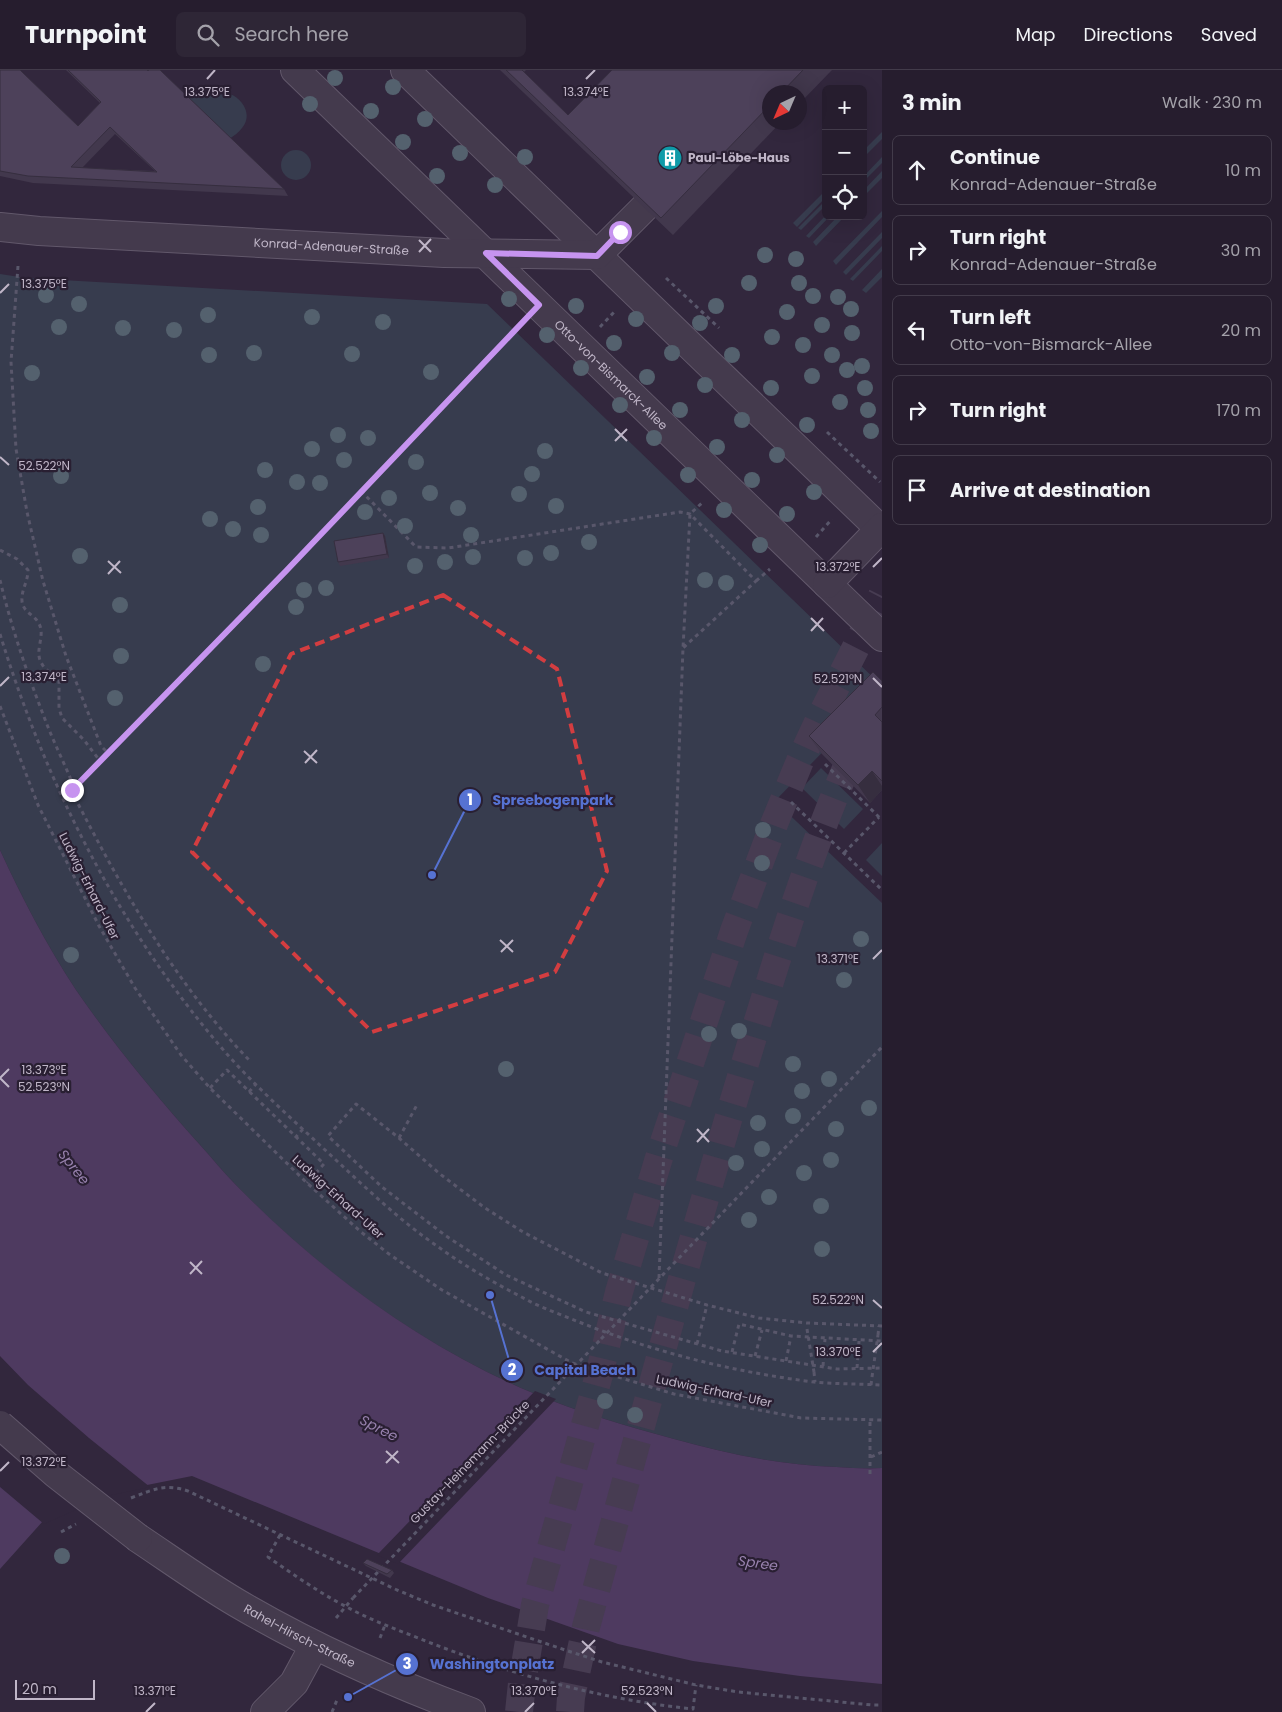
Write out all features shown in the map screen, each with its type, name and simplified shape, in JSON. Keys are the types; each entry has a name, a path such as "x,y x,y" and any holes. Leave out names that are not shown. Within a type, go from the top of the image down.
{"street":[{"name":"Otto-von-Bismarck-Allee","path":"295,70 882,637"},
{"path":"405,70 881,529 827,584"},
{"path":"597,256 645,207"},
{"name":"Konrad-Adenauer-Straße","path":"0,227 39,231 444,253 597,256"},
{"name":"Rahel-Hirsch-Straße","path":"0,1425 56,1474 138,1538 235,1602 314,1646 406,1688 471,1712"},
{"path":"265,1712 294,1683 314,1646"}],"path":[{"path":"18,266 12,362 16,449 27,512 44,581 66,656 101,746 108,753"},
{"path":"666,278 719,328"},
{"path":"63,798 539,305"},
{"path":"597,329 618,308"},
{"path":"827,432 882,482"},
{"path":"361,491 416,547 448,548 680,512 690,514 756,581"},
{"path":"659,1278 683,648 690,514"},
{"path":"814,539 833,518"},
{"path":"0,550 17,559 28,570 28,580 23,590 22,600 24,608 38,622 42,633 38,655 42,665 59,680 59,708 62,718 84,740 100,761"},
{"path":"683,648 770,569"},
{"path":"0,580 5,602 48,728 73,788 120,882 155,940 209,1014 249,1060"},
{"path":"0,634 32,728 58,788 90,853 154,959 215,1039 256,1084 354,1177 435,1245 487,1279 528,1300 606,1333 681,1357 748,1372 815,1382 882,1385"},
{"name":"Ludwig-Erhard-Ufer","path":"0,706 38,805 98,926 150,1010 181,1055 210,1088 307,1183 361,1232 434,1285 572,1363 684,1396 801,1418 882,1420"},
{"path":"825,764 881,818 844,853"},
{"path":"844,783 847,779"},
{"path":"791,802 882,890"},
{"name":"Gustav-Heinemann-Brücke","path":"336,1618 345,1606 649,1288 882,1047"},
{"path":"210,1088 228,1070 295,1138 324,1164 307,1183"},
{"path":"249,1092 256,1084"},
{"path":"399,1138 418,1103"},
{"path":"871,1385 872,1377 878,1334 881,1326 807,1323 759,1318 707,1305 602,1273 523,1232 477,1202 440,1174 356,1104 328,1136 382,1187 446,1236 506,1274 586,1312 697,1344 732,1352 837,1368 857,1368 882,1368"},
{"path":"295,1138 303,1129"},
{"path":"697,1344 707,1305"},
{"path":"807,1323 815,1382"},
{"path":"732,1352 738,1324 791,1336 882,1341"},
{"path":"755,1356 762,1330"},
{"path":"786,1361 791,1336"},
{"path":"823,1366 825,1339"},
{"path":"857,1368 859,1341"},
{"path":"870,1420 870,1474"},
{"path":"871,1457 882,1452"},
{"path":"156,1488 170,1486 188,1491 433,1605 602,1662 696,1685 738,1692 882,1705"},
{"path":"280,1535 268,1557 345,1606 385,1625 452,1651 517,1673 609,1696 666,1706 693,1709 696,1685"},
{"path":"380,1638 385,1625"},
{"path":"332,1712 337,1700"}],"highlighted area":[{"path":"443,595 557,669 607,871 555,972 372,1032 192,852 291,654"}],"shaded area":[{"path":"230,94 235,96 245,108 247,118 241,129 229,139 186,97"},
{"path":"882,132 882,139 867,154 867,147"},
{"path":"296,150 307,154 311,165 307,176 296,180 285,176 281,165 285,154"},
{"path":"882,157 882,163 867,178 867,173"},
{"path":"882,171 882,178 867,193 867,187"},
{"path":"822,194 822,201 797,227 793,223"},
{"path":"822,204 822,209 801,230 798,228"},
{"path":"882,211 882,217 836,265 833,261"},
{"path":"822,219 826,220 809,238 806,236"},
{"path":"834,220 841,220 816,246 813,242"},
{"path":"882,232 882,238 846,275 843,272"},
{"path":"882,246 882,251 853,281 850,279"},
{"path":"882,269 882,277 866,293 862,290"},
{"path":"0,274 26,278 487,304 882,686 882,691 775,801 882,903 882,1468 795,1464 754,1458 694,1444 602,1418 550,1400 491,1374 451,1353 412,1329 337,1276 267,1216 185,1127 105,1031 76,990 45,939 0,850"},
{"path":"821,768 863,809 844,829 802,788"},
{"path":"882,843 882,876 866,860"}],"water":[{"name":"Spree","path":"0,850 35,921 65,973 105,1031 152,1090 226,1175 268,1216 302,1247 374,1304 451,1353 492,1374 550,1400 602,1418 694,1444 754,1458 815,1466 882,1468 882,1684 800,1676 693,1661 618,1644 488,1598 192,1476 107,1493 43,1521 0,1569"}],"pier":[{"path":"0,1356 28,1385 89,1438 150,1487 107,1496 44,1524 0,1487"},
{"path":"535,1391 556,1399 398,1564 377,1555"}],"building":[{"path":"0,70 20,70 78,126 101,102 68,70 160,70 284,189 28,176 0,171","holes":["110,127 157,172 71,167"]},
{"name":"Paul-Löbe-Haus","path":"506,70 522,70 568,115 612,70 803,70 789,85 762,85 762,113 661,218"},
{"path":"383,533 387,554 338,562 334,541"},
{"path":"873,672 882,681 882,707 875,715 882,722 882,781 872,771 858,785 809,736"},
{"path":"367,1559 392,1570 387,1574 363,1563"}],"tunnel":[{"path":"519,1712 535,1605 599,1375 619,1292 661,1151 734,931 774,824 819,720 882,596"},
{"path":"570,1712 571,1697 586,1627 722,1139 804,877 840,783 882,691"}],"place":[{"name":"Paul-Löbe-Haus","path":"670,158"},
{"name":"Spreebogenpark","path":"432,875"},
{"name":"Capital Beach","path":"490,1295"},
{"name":"Washingtonplatz","path":"348,1697"}],"route":[{"path":"72,790 286,571 539,305 486,253 597,256 620,232"}]}
